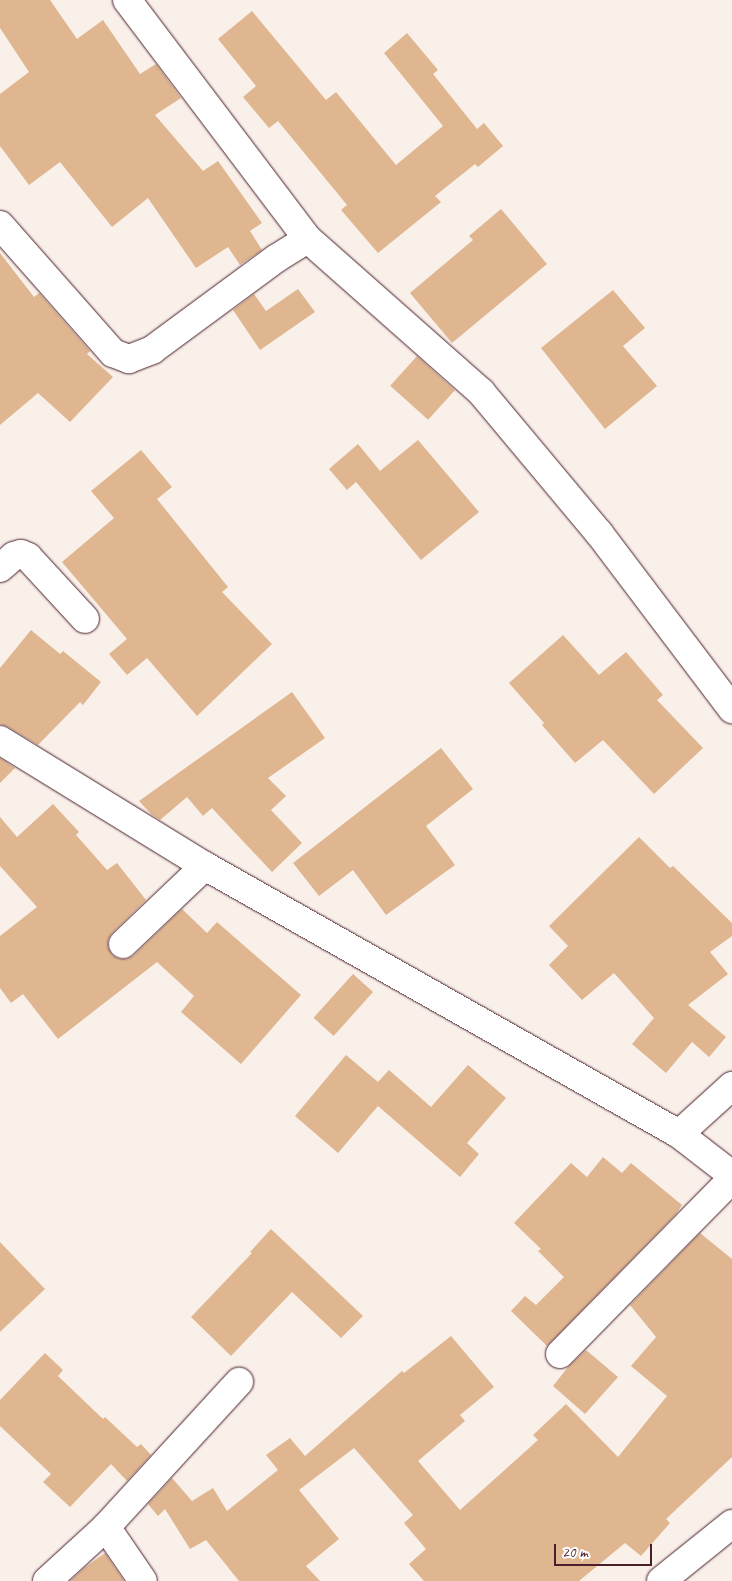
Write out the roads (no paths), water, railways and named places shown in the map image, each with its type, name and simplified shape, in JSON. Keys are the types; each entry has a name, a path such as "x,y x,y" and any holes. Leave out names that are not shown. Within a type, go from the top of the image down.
{"street":[{"path":"127,0 308,239 481,392 599,533 732,709"},
{"path":"0,225 113,353 129,359 152,350 277,258 308,239"},
{"path":"0,568 14,556 21,554 28,557 85,619"},
{"path":"0,740 205,866 679,1134 732,1175"},
{"path":"124,944 205,866"},
{"path":"679,1134 732,1086"},
{"path":"560,1354 732,1179"},
{"path":"47,1581 106,1527 239,1382"},
{"path":"661,1581 732,1524"},
{"path":"106,1527 144,1581"}]}
